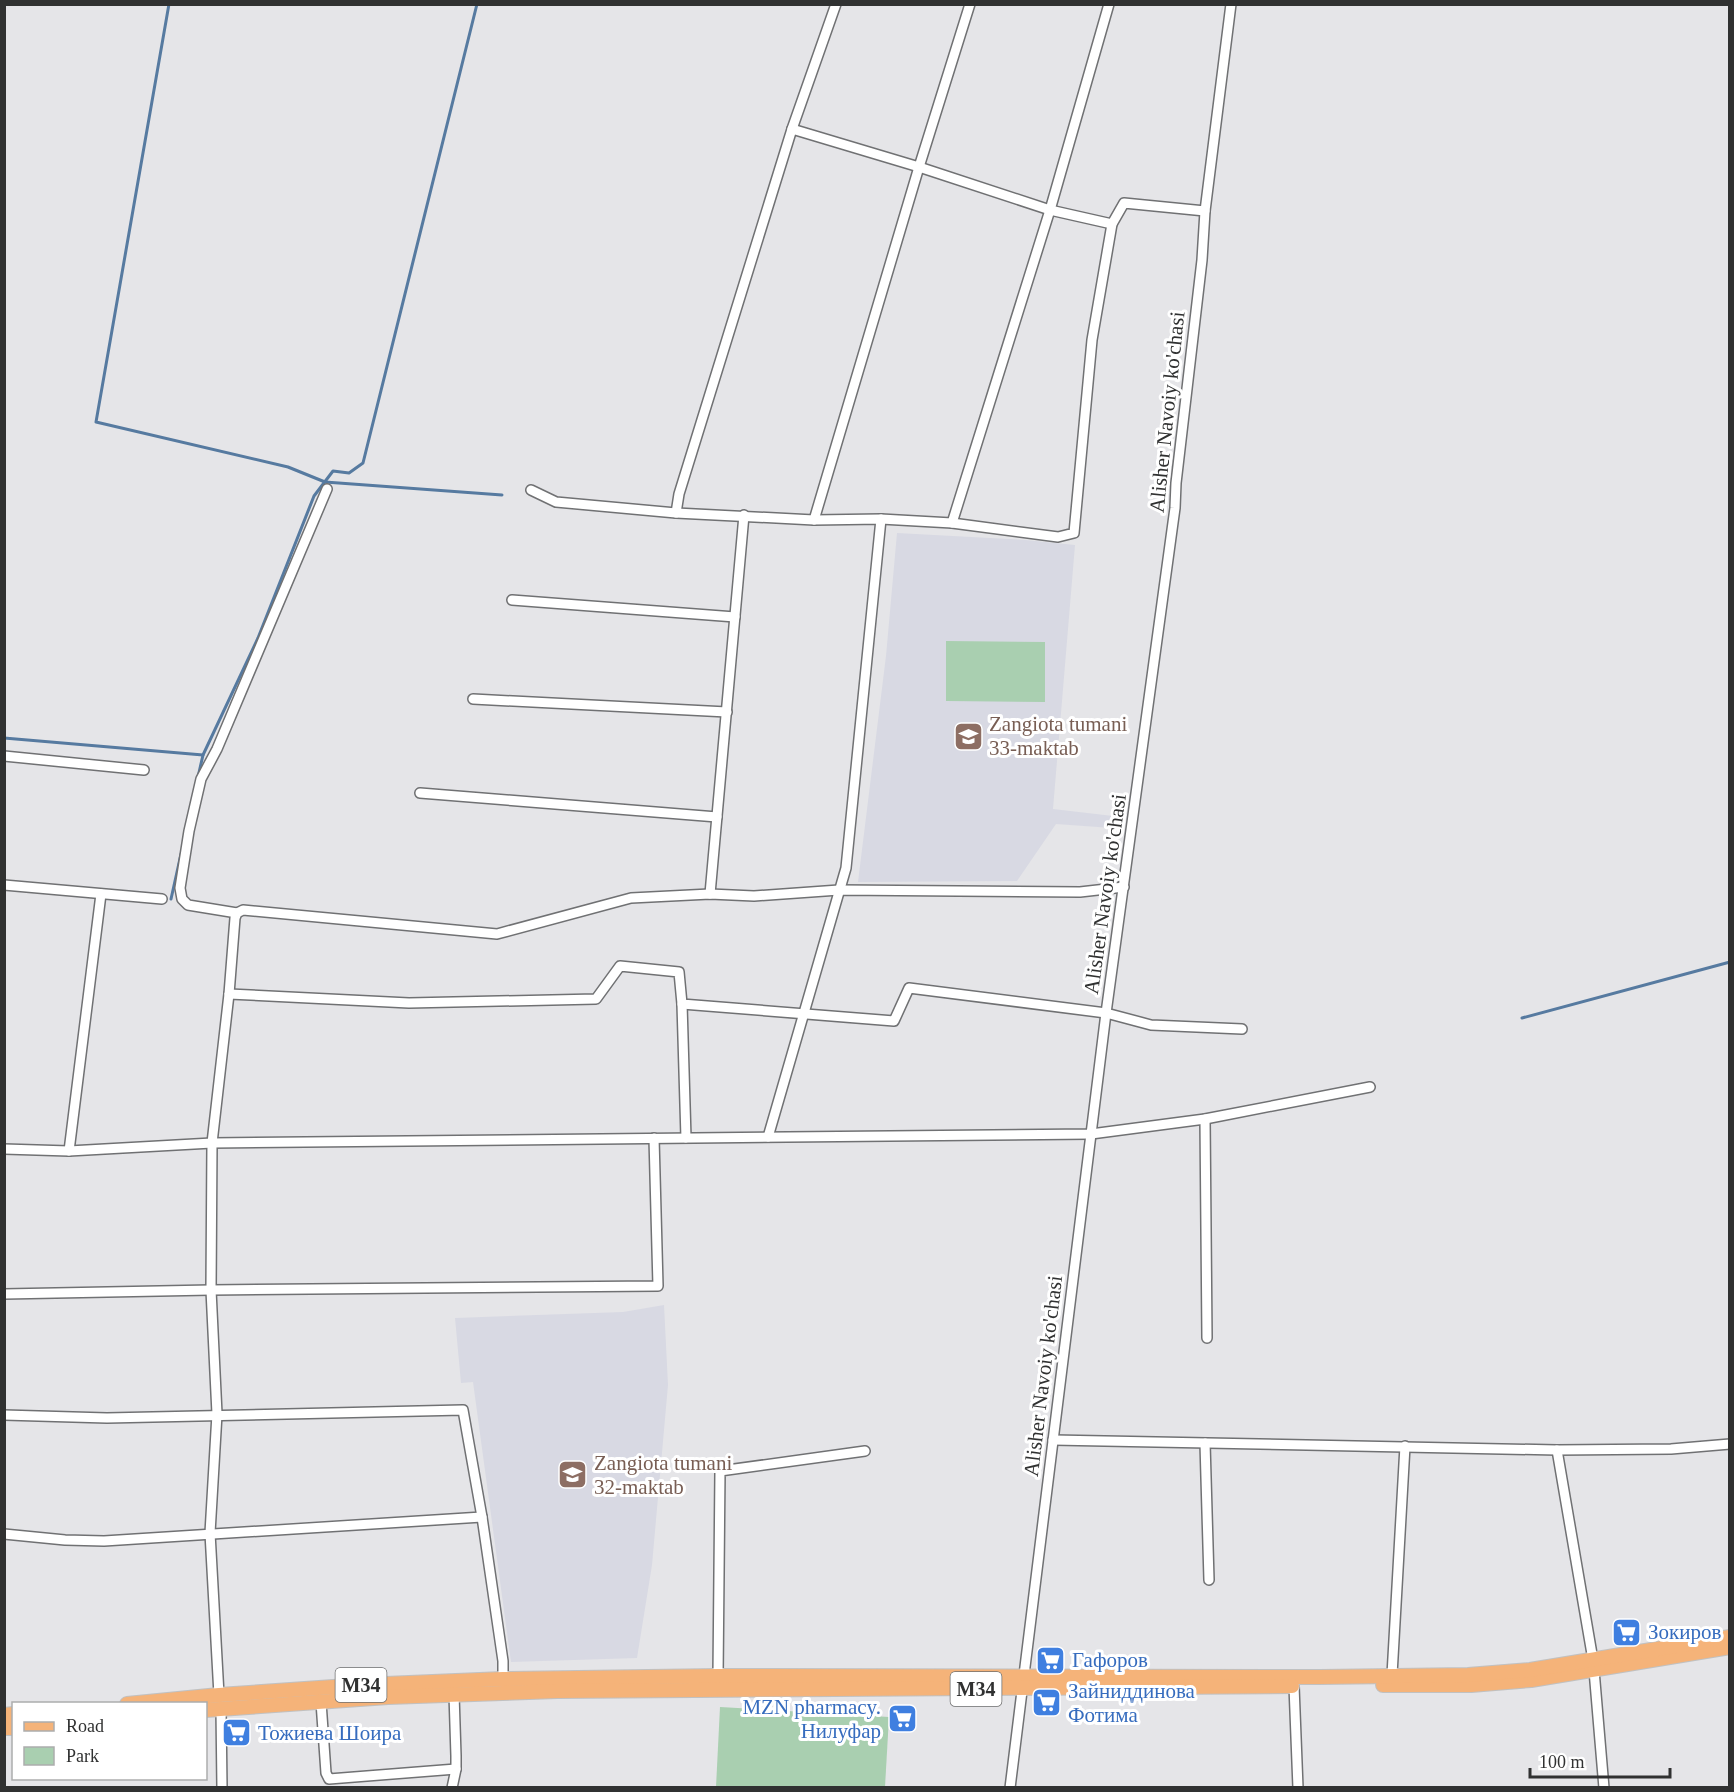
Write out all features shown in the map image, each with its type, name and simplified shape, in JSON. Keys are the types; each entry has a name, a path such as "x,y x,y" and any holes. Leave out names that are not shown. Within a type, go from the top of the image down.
{"main road":[{"name":"M34","path":"207,1709 220,1702 362,1685 503,1679 718,1676 1022,1683 1471,1685 1531,1680 1730,1637"},
{"name":"M34","path":"207,1702 321,1702 454,1694 569,1691 1499,1673 1593,1665 1730,1647"}],"street":[{"path":"676,513 679,494 792,129 836,4"},
{"path":"814,520 970,4"},
{"path":"952,523 1050,210 1109,4"},
{"name":"Alisher Navoiy ko'chasi","path":"1010,1788 1106,1013 1176,508 1176,483 1202,260 1205,211 1231,4"},
{"path":"792,129 1050,210 1112,224"},
{"path":"531,490 556,502 676,513 814,520 881,519 952,523 1058,537 1074,533 1092,340 1112,224 1124,203 1205,211"},
{"path":"327,489 218,749 201,779 189,831 180,888 182,899 188,905 237,913 243,910 497,933 631,897 710,894 754,896 838,890 1080,892 1124,887"},
{"path":"710,894 744,515"},
{"path":"768,1137 846,868 881,519"},
{"path":"512,600 735,617"},
{"path":"473,699 727,712"},
{"path":"4,756 144,771"},
{"path":"420,793 717,816"},
{"path":"4,885 162,899"},
{"path":"69,1151 101,894"},
{"path":"222,1788 220,1702 210,1533 217,1414 211,1290 212,1143 237,913"},
{"path":"229,994 409,1004 596,999 620,966 679,972 686,1137"},
{"path":"682,1004 894,1021 909,988 1106,1013 1151,1025 1242,1029"},
{"path":"4,1149 69,1151 212,1143 1091,1134 1205,1119 1370,1087"},
{"path":"1205,1119 1207,1338"},
{"path":"4,1294 657,1286 654,1138"},
{"path":"4,1415 106,1418 463,1410 482,1517 503,1679"},
{"path":"1053,1440 1557,1450 1671,1449 1730,1444"},
{"path":"1205,1443 1209,1580"},
{"path":"1392,1675 1405,1446"},
{"path":"1557,1450 1593,1665 1604,1788"},
{"path":"718,1676 720,1471 865,1451"},
{"path":"4,1534 104,1541 482,1517"},
{"path":"1294,1686 1298,1788"},
{"path":"452,1788 456,1769 454,1694"},
{"path":"321,1702 326,1773 329,1779 456,1769"}],"shaded area":[{"name":"Zangiota tumani 33-maktab","path":"897,533 1075,545 1053,809 1113,816 1112,828 1056,824 1017,881 858,882 886,656"},
{"name":"Zangiota tumani 32-maktab","path":"664,1305 668,1385 652,1565 637,1658 511,1662 473,1382 461,1383 455,1318 623,1312"}],"green space":[{"path":"946,641 1045,642 1045,702 946,701"},
{"path":"720,1707 889,1717 885,1787 716,1787"}],"waterway":[{"path":"169,4 96,422 288,467 325,482 502,495"},
{"path":"198,777 203,755 258,638 314,496 333,471 349,473 363,463 477,4"},
{"path":"4,738 203,755"},
{"path":"171,899 181,854"},
{"path":"1522,1018 1730,962"}],"place":[{"name":"Zangiota tumani 33-maktab","path":"968,736"},
{"name":"Zangiota tumani 32-maktab","path":"573,1475"},
{"name":"Зокиров","path":"1627,1632"},
{"name":"Гафоров","path":"1051,1660"},
{"name":"Зайниддинова Фотима","path":"1047,1703"},
{"name":"MZN pharmacy. Нилуфар","path":"902,1719"},
{"name":"Тожиева Шоира","path":"237,1733"}]}
